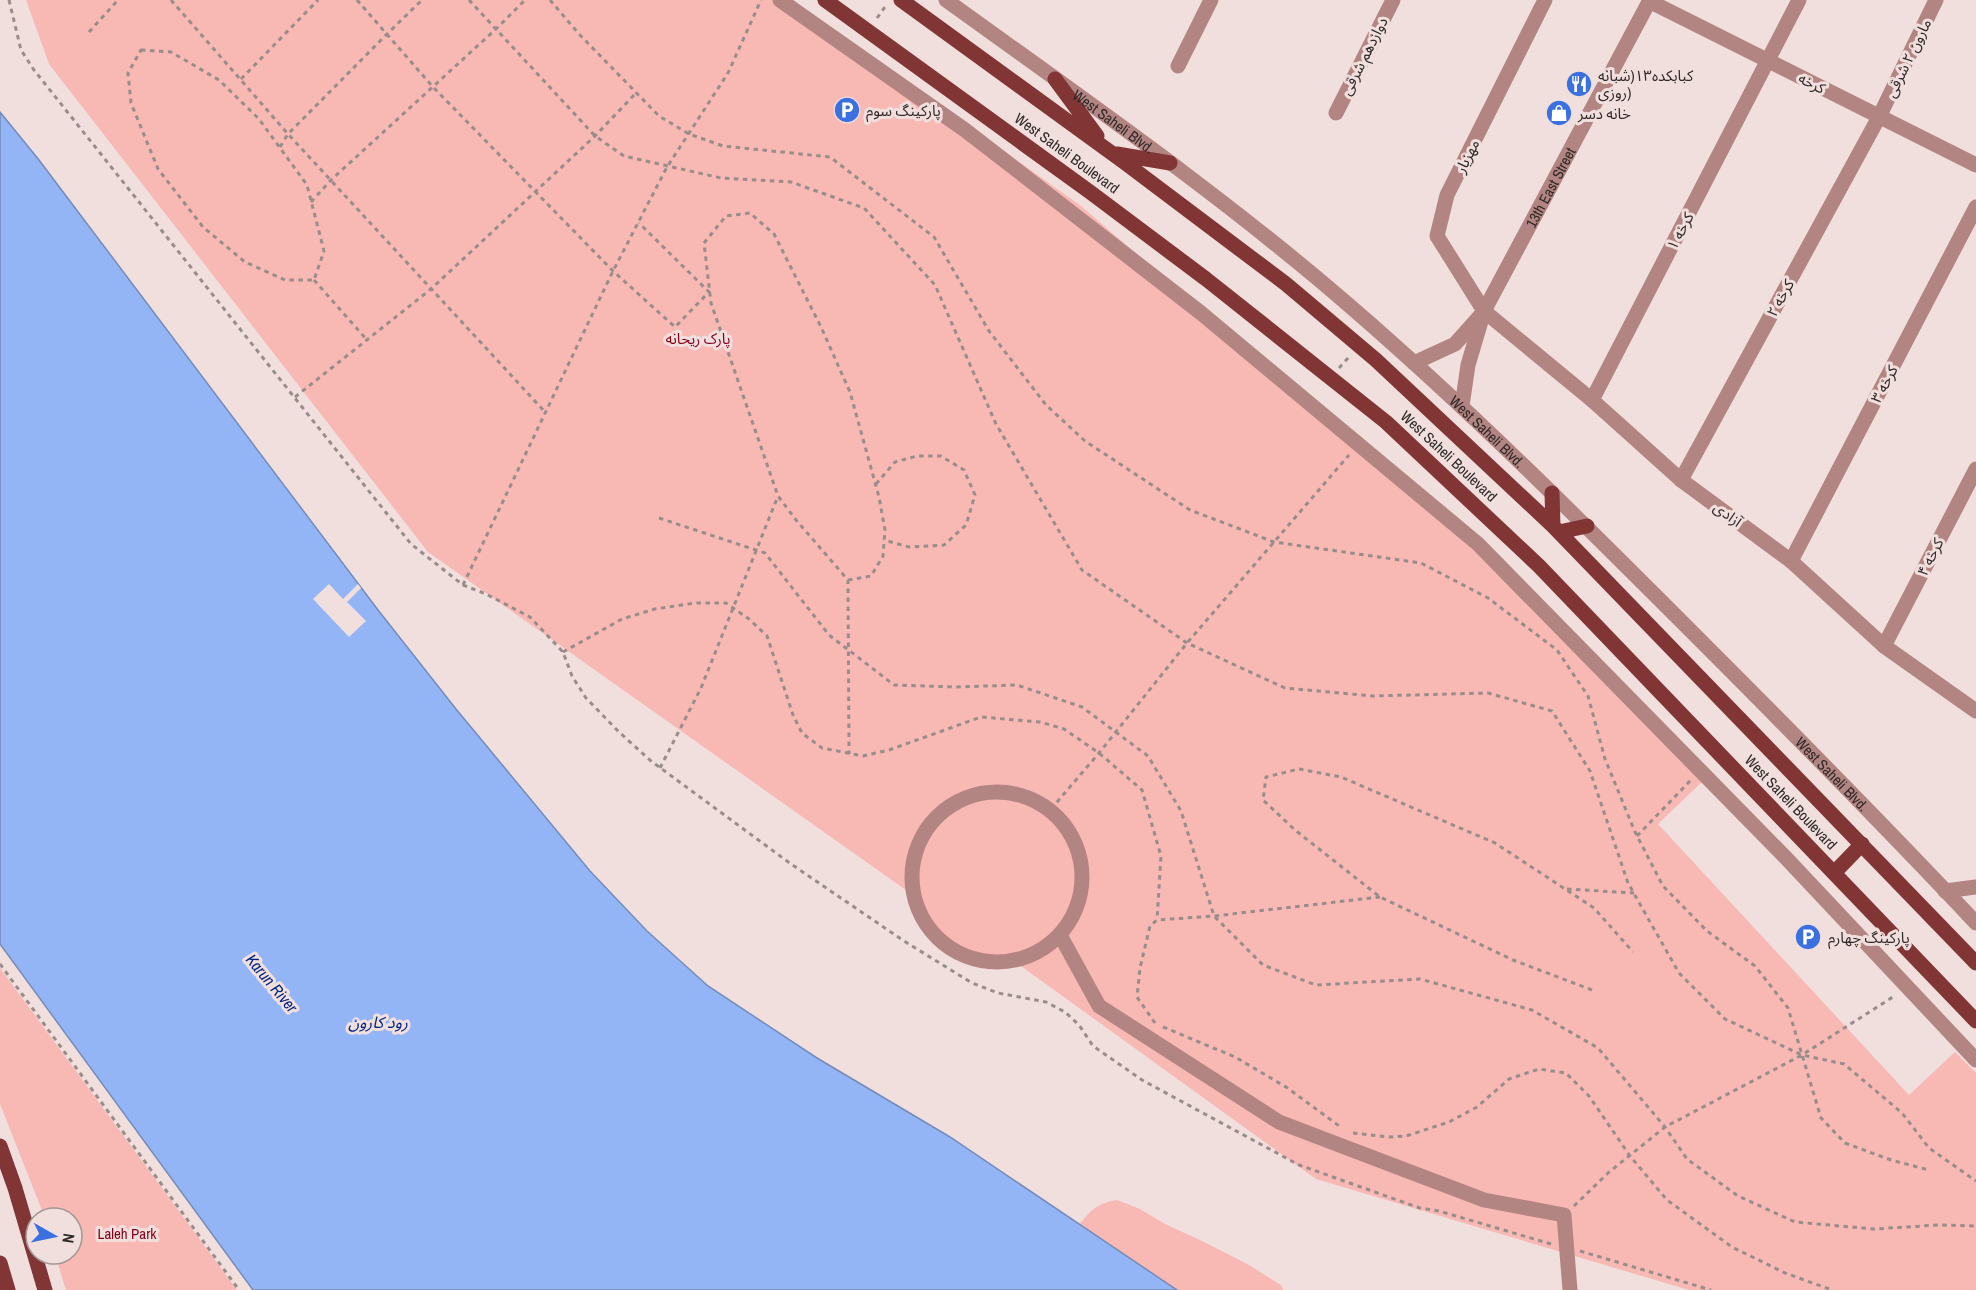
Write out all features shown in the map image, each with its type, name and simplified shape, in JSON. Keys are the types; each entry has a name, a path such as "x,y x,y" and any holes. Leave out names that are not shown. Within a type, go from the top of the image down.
{"main road":[{"name":"West Saheli Boulevard","path":"825,0 1090,192 1386,422 1539,566 1976,1021"},
{"name":"West Saheli Boulevard","path":"901,0 1109,151 1317,309 1376,360 1556,529 1976,963"},
{"path":"1055,79 1109,151 1170,163"},
{"path":"1552,493 1556,529 1587,526"},
{"path":"1834,873 1862,844"},
{"path":"0,1146 45,1290"},
{"path":"0,1263 8,1290"}],"street":[{"path":"780,0 965,130 1201,313 1478,544 1700,770 1976,1060"},
{"name":"West Saheli Blvd.","path":"946,0 1170,163 1350,305 1462,406 1587,526 1888,829 1976,923"},
{"path":"1178,66 1211,0"},
{"name":"دوازدهم شرقی","path":"1336,113 1393,0"},
{"name":"مهزیار","path":"1484,311 1437,236 1447,195 1545,0"},
{"name":"13th East Street","path":"1462,406 1468,365 1484,311 1649,0"},
{"name":"کرخه","path":"1649,0 1976,165"},
{"name":"کرخه ۱","path":"1592,400 1799,0"},
{"name":"مارون ۲ شرقی","path":"1879,117 1936,0"},
{"name":"کرخه ۲","path":"1681,480 1879,117"},
{"name":"کرخه ۳","path":"1791,561 1976,207"},
{"name":"13th East Street","path":"1414,363 1455,344 1484,311"},
{"name":"آزادی","path":"1484,311 1592,400 1681,480 1791,561 1884,646 1976,711"},
{"name":"کرخه ۴","path":"1884,646 1976,468"},
{"path":"1003,791 1028,796 1051,809 1070,830 1081,856 1082,866 1083,884 1076,912 1060,936 1039,952 1023,958 988,963 962,955 940,941 923,920 914,895 912,868 918,843 933,821 952,804 976,793 1003,791"},
{"path":"1945,891 1976,887"},
{"path":"1060,936 1099,1006 1279,1122 1484,1200 1564,1215 1570,1290"}],"path":[{"path":"9,0 21,50 34,69 411,544 463,585 530,617 563,652 572,676 586,698 619,732 660,768 773,851 904,941 972,983 998,993 1046,1002 1065,1012 1079,1025 1093,1046 1142,1080 1299,1165 1420,1208 1439,1211 1546,1244 1567,1247 1711,1290"},
{"path":"89,32 118,0"},
{"path":"171,0 288,134 546,413"},
{"path":"241,79 318,0"},
{"path":"357,0 433,87 613,271 675,327 709,292"},
{"path":"280,147 288,134 422,0"},
{"path":"469,0 595,136 624,156 721,178 791,182 864,208 935,285 996,424 1082,570 1187,643 1285,688 1373,696 1488,693 1552,711 1590,771 1628,883 1679,973 1725,1019 1802,1055 1844,1064 1902,1113 1929,1148 1976,1180"},
{"path":"311,202 331,180 525,0"},
{"path":"550,0 579,34 659,116 689,134 723,146 830,157 934,237 989,331 1046,405 1085,441 1190,510 1275,542 1421,563 1488,598 1557,650 1588,696 1605,759 1637,836 1662,886 1707,931 1755,966 1788,1008 1821,1118 1845,1143 1891,1160 1929,1170"},
{"path":"463,585 613,271 667,167 728,73 761,0"},
{"path":"314,280 324,252 307,185 259,119 219,80 171,52 141,50 128,73 131,103 158,169 203,227 245,262 285,280 314,280 367,340"},
{"path":"295,397 431,289 595,136 636,93"},
{"path":"848,580 871,576 882,556 885,530 876,484 850,392 821,327 774,234 750,213 726,216 704,243 711,303 743,399 778,496 848,580 849,754"},
{"path":"639,223 709,292"},
{"path":"1338,369 1351,354"},
{"path":"1051,809 1187,643 1358,444"},
{"path":"876,484 895,462 918,456 941,456 964,470 975,495 966,525 944,545 909,547 884,540"},
{"path":"660,768 701,688 778,496"},
{"path":"659,518 765,553 830,635 894,686 1017,685 1082,707 1116,732 1148,756 1181,811 1214,916 1263,965 1316,985 1420,979 1532,1010 1598,1048 1665,1127 1687,1159 1738,1196 1795,1222 1874,1229 1938,1225 1976,1226"},
{"path":"563,652 622,619 655,609 695,603 726,603 749,619 767,636 793,715 802,733 822,748 863,756 888,750 981,717 1040,722 1064,729 1099,753 1142,790 1161,856 1157,920"},
{"path":"1592,990 1513,960 1380,897 1295,830 1263,800 1266,777 1299,769 1341,777 1495,843 1594,908 1633,952"},
{"path":"1637,836 1700,770"},
{"path":"1565,889 1634,893"},
{"path":"1380,897 1214,916 1157,920 1150,926 1140,968 1137,997 1155,1023 1234,1057 1286,1087 1347,1132 1388,1137 1406,1136 1449,1122 1477,1107 1509,1079 1539,1069 1566,1073 1589,1096 1630,1156 1667,1200 1732,1247 1785,1273 1832,1290"},
{"path":"0,964 240,1290"},
{"path":"1564,1215 1608,1173 1665,1127 1802,1055 1908,987"}],"green space":[{"name":"پارک ریحانه","path":"26,0 793,0 1081,206 1516,582 1707,777 1658,824 1909,1095 1955,1052 1976,1073 1976,1290 1689,1290 1316,1179 1014,961 933,943 913,895 428,552 49,64"},
{"name":"Laleh Park","path":"0,968 237,1290 66,1290 59,1266 84,1266 84,1206 40,1206 0,1104"},
{"path":"1117,1200 1140,1209 1165,1224 1249,1265 1281,1285 1283,1290 1177,1290 1080,1224 1096,1208"}],"water":[{"name":"رود کارون","path":"0,112 39,160 378,610 456,709 590,871 647,931 708,986 817,1058 950,1137 1177,1290 253,1290 0,944"}],"pier":[{"path":"329,584 343,599 358,584 361,588 347,602 366,621 349,637 313,599"}],"place":[{"name":"کبابکده۱۳(شبانه روزی)","path":"1579,84"},
{"name":"پارکینگ سوم","path":"847,110"},
{"name":"خانه دسر","path":"1559,113"},
{"name":"پارکینگ چهارم","path":"1808,937"}],"water label":[{"name":"Karun River","path":"272,983"}]}
